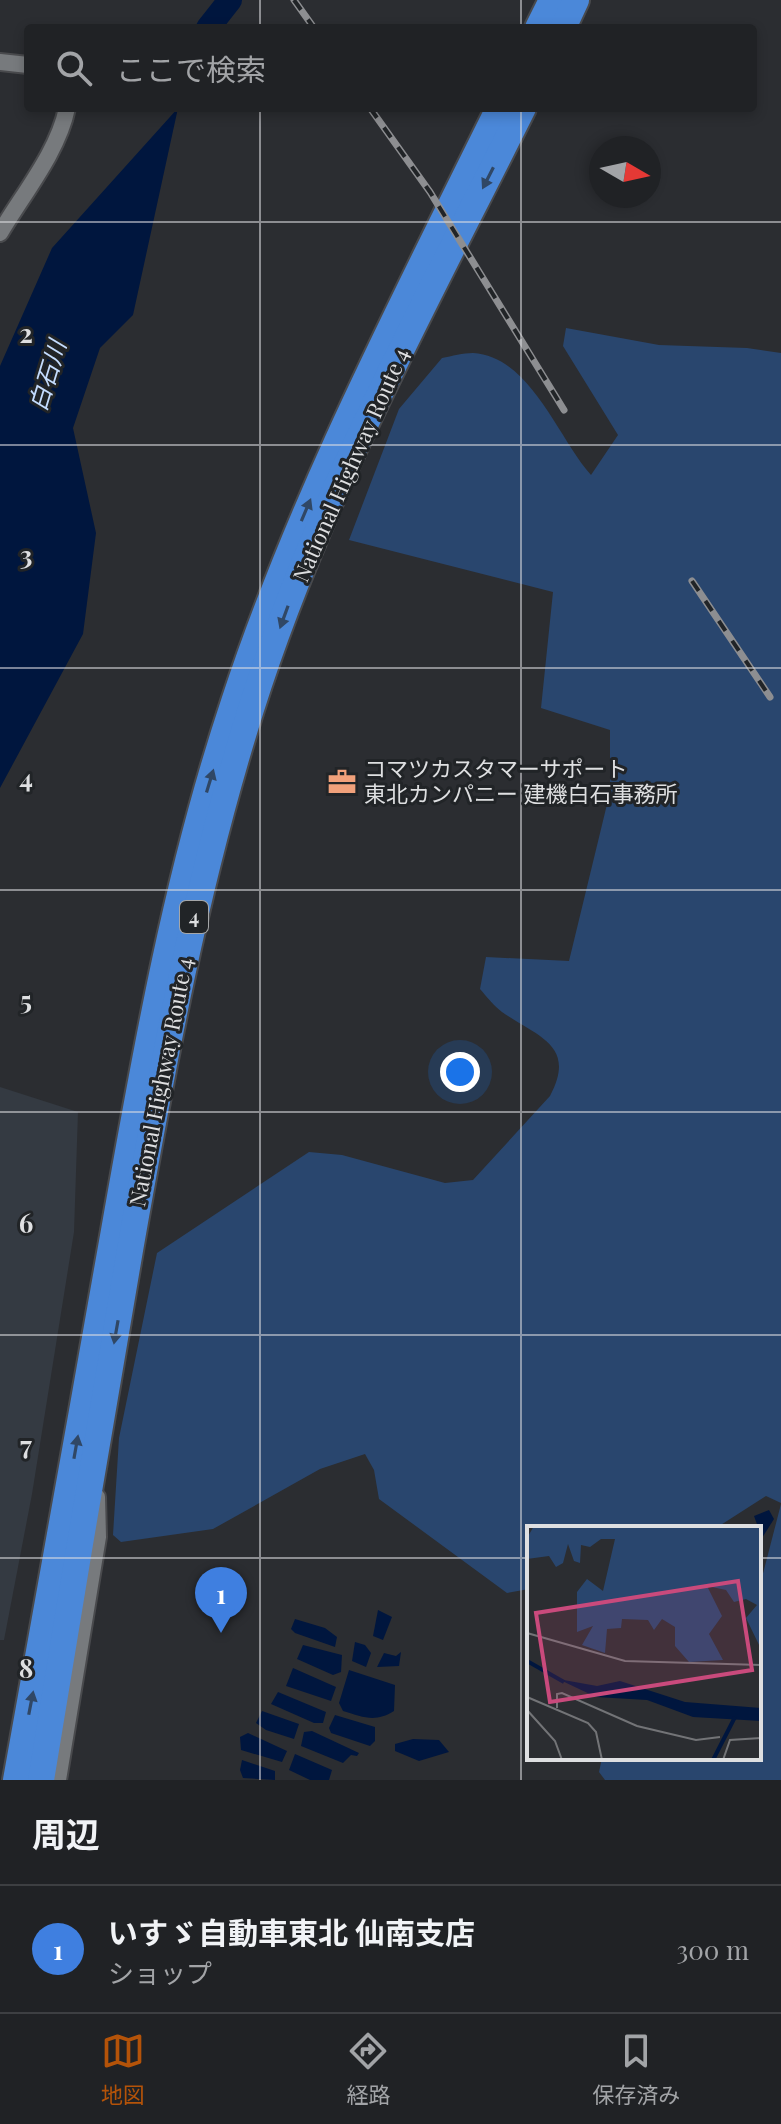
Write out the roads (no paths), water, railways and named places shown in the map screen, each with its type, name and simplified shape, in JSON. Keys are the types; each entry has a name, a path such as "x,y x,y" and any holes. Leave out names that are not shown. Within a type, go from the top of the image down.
{"highway":[{"path":"540,24 552,0"},
{"path":"565,24 576,0"},
{"name":"National Highway Route 4","path":"16,1780 146,1050 179,895 207,788 264,613 325,467 497,112"},
{"name":"National Highway Route 4","path":"41,1780 95,1449 179,984 207,858 252,706 291,599 355,449 521,112"}],"street":[{"path":"0,62 24,65"},
{"path":"0,233 45,159 66,112"},
{"path":"58,1780 98,1537 95,1449"}],"water":[{"path":"177,112 133,315 100,348 73,428 96,533 83,634 0,788 0,366 52,248"},
{"path":"769,1510 774,1519 762,1538 761,1526 758,1526 754,1516"},
{"path":"378,1610 392,1617 383,1640 373,1636"},
{"path":"295,1619 325,1628 337,1637 335,1647 295,1633 291,1629"},
{"path":"355,1642 365,1645 371,1653 366,1667 352,1661"},
{"path":"303,1645 342,1655 341,1672 333,1675 297,1659"},
{"path":"401,1652 399,1666 377,1667 384,1653 396,1656"},
{"path":"293,1668 336,1687 331,1701 286,1686"},
{"path":"349,1670 395,1685 394,1711 375,1718 343,1711 339,1703"},
{"path":"278,1692 326,1712 323,1723 314,1723 271,1704"},
{"path":"262,1711 299,1724 294,1739 266,1730 256,1723"},
{"path":"335,1715 375,1727 375,1741 370,1746 331,1733 329,1728"},
{"path":"312,1731 359,1753 357,1756 351,1755 343,1763 301,1746 304,1732"},
{"path":"248,1733 287,1751 282,1762 241,1750 240,1737"},
{"path":"413,1739 439,1740 449,1752 419,1761 395,1751 395,1744"},
{"path":"295,1754 332,1770 329,1780 310,1780 289,1770"},
{"path":"242,1760 275,1771 275,1780 243,1778 240,1770"}],"waterway":[{"name":"白石川","path":"211,24 230,0"}],"railway":[{"path":"294,0 311,24"},
{"path":"373,112 430,192 564,410"},
{"path":"692,581 770,697"}],"place":[{"name":"コマツカスタマーサポート 東北カンパニー 建機白石事務所","path":"342,782"},
{"name":"いすゞ自動車東北 仙南支店","path":"221,1633"}]}
